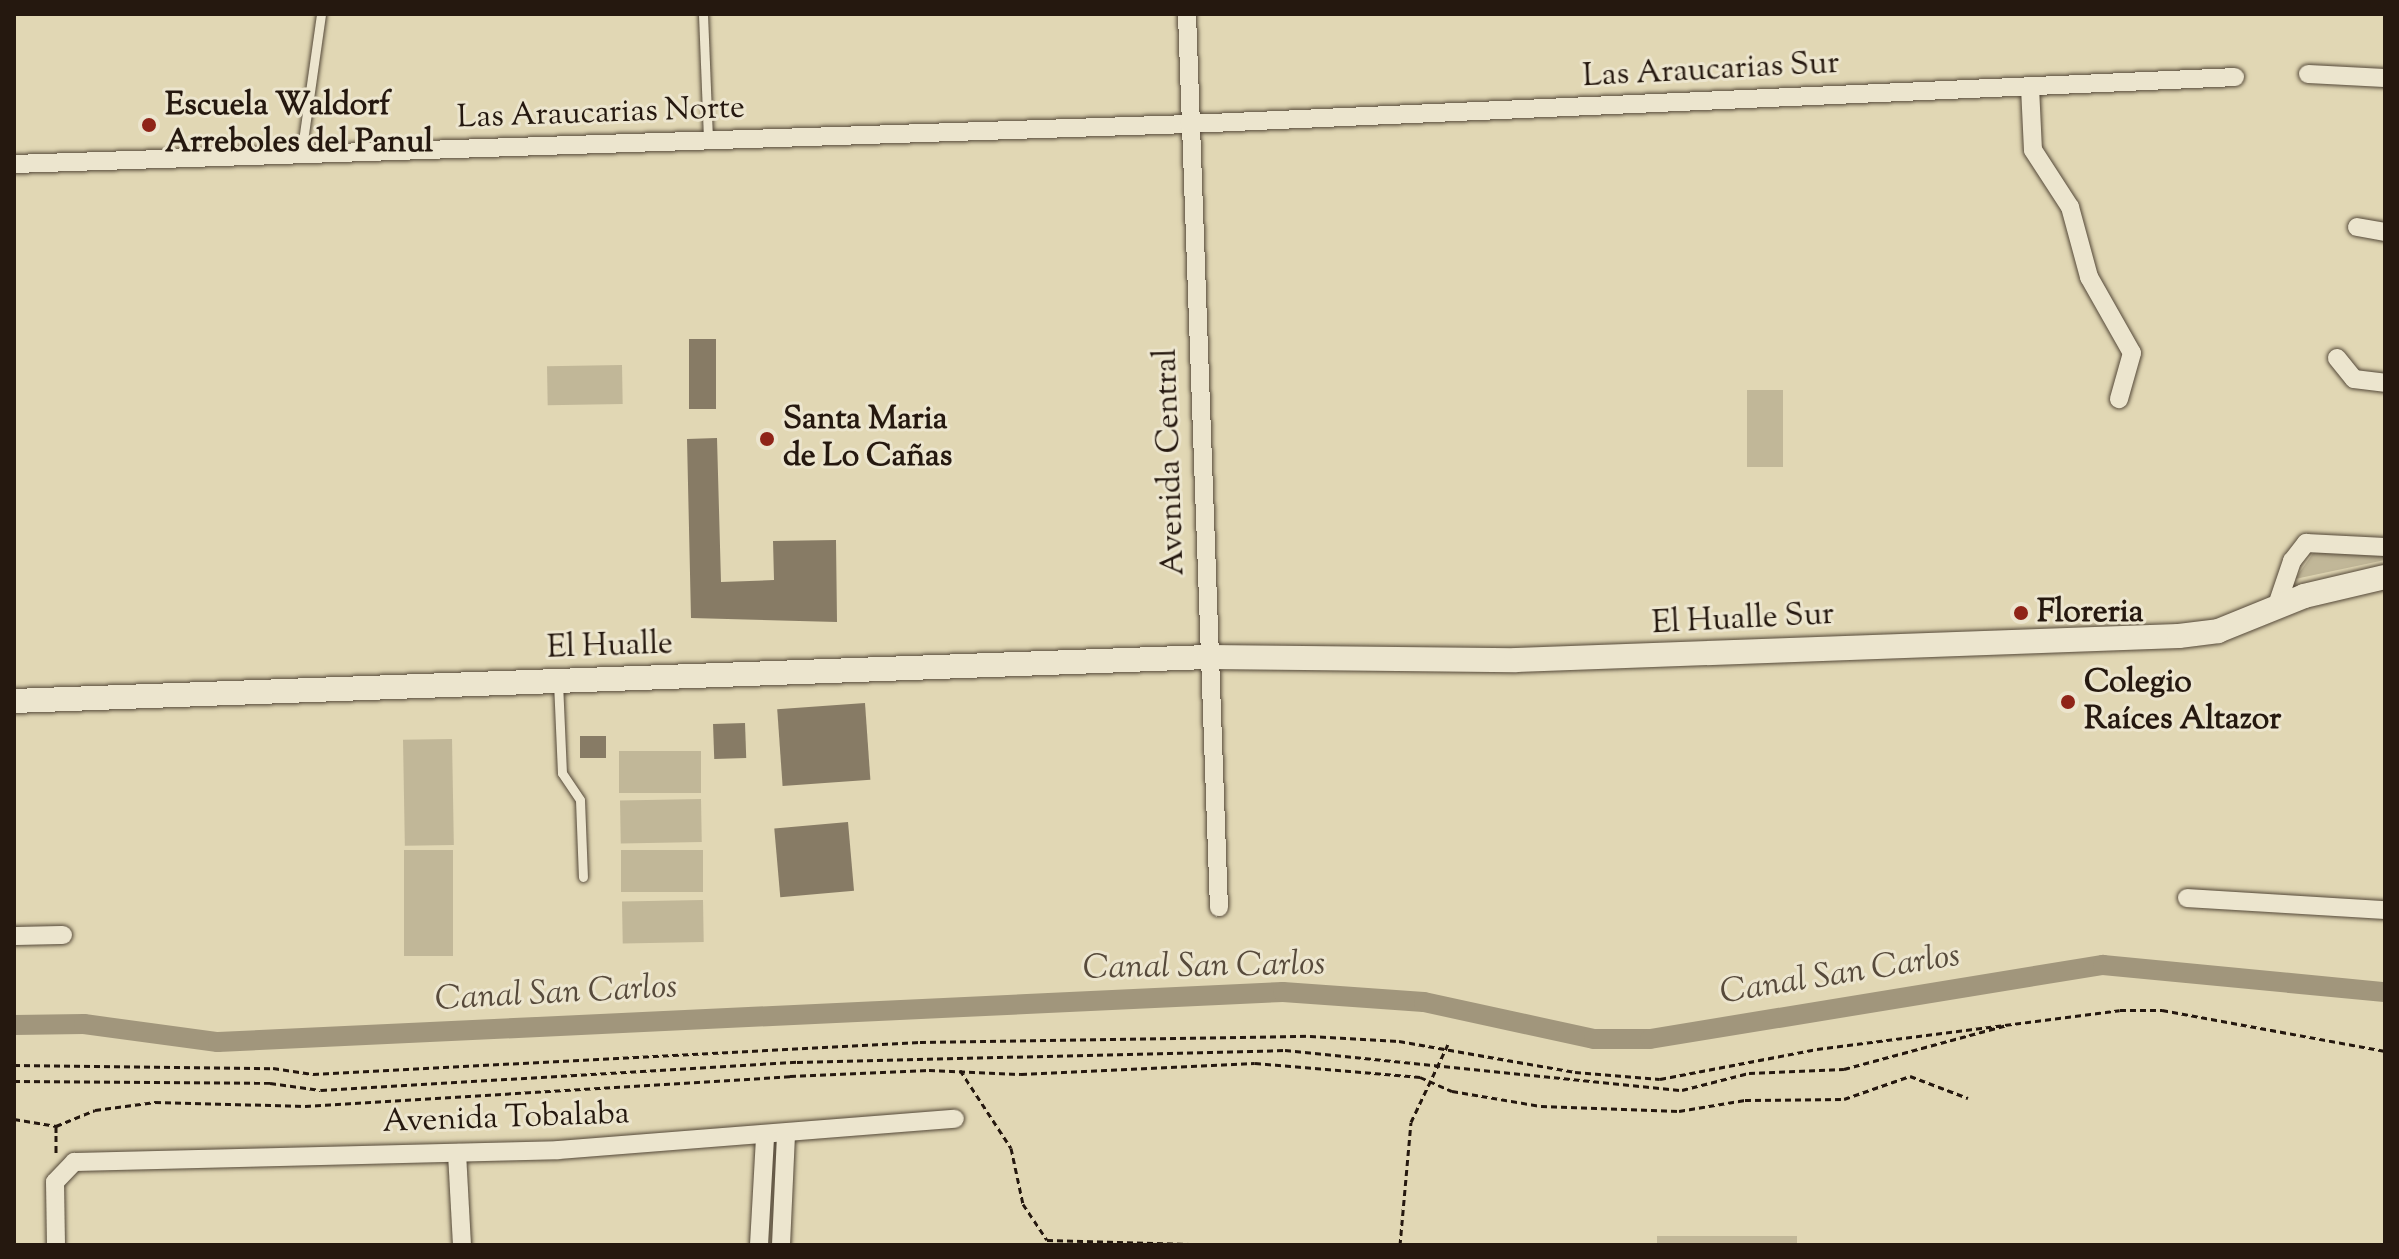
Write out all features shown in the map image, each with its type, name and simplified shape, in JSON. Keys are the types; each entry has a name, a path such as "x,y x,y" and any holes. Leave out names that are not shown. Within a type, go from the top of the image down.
{"street":[{"name":"Avenida Central","path":"1187,14 1219,907"},
{"path":"2308,74 2385,78"},
{"name":"Las Araucarias Sur","path":"1189,124 2235,77"},
{"path":"2030,87 2033,150 2070,207 2086,269 2132,353 2119,399"},
{"name":"Las Araucarias Norte","path":"14,164 1189,124"},
{"path":"2357,227 2385,232"},
{"path":"2337,358 2354,379 2385,383"},
{"path":"2276,608 2292,561 2306,543 2385,547"},
{"name":"El Hualle Sur","path":"1209,657 1547,660 2179,636 2218,631 2276,608 2385,577"},
{"name":"El Hualle","path":"14,701 1209,657"},
{"path":"2187,898 2385,910"},
{"path":"14,936 63,935"},
{"name":"Avenida Tobalaba","path":"61,1170 81,1161 457,1153 765,1136 955,1119"},
{"path":"781,1245 786,1134"},
{"path":"759,1245 765,1136"},
{"path":"457,1153 462,1245"},
{"path":"56,1245 54,1189 61,1170"}],"lane":[{"path":"301,155 321,14"},
{"path":"703,14 708,141"},
{"path":"558,681 562,773 580,800 583,877"}],"path":[{"path":"14,1065 313,1074 920,1042 1310,1036 1445,1050 1660,1079 1817,1049 2018,1022 2162,1010 2385,1051"},
{"path":"14,1081 270,1083 321,1090 797,1062 1285,1050 1682,1090 1749,1073 1844,1069 2018,1022"},
{"path":"1400,1245 1411,1122 1448,1044"},
{"path":"14,1119 56,1126 95,1110 155,1102 305,1106 960,1070 1021,1074 1279,1064 1430,1082 1541,1106 1679,1111 1745,1100 1844,1099 1910,1076 1968,1098"},
{"path":"960,1070 1011,1148 1023,1204 1047,1240 1225,1245"},
{"path":"56,1126 61,1170"}],"shaded area":[{"path":"622,365 623,404 548,405 547,366"},
{"path":"1747,390 1783,390 1783,467 1747,467"},
{"path":"2314,552 2385,553 2385,560 2295,579"},
{"path":"452,739 454,845 405,846 403,740"},
{"path":"619,751 701,751 701,793 619,793"},
{"path":"701,799 702,842 621,843 620,800"},
{"path":"404,850 453,850 453,956 404,956"},
{"path":"621,850 703,850 703,892 621,892"},
{"path":"703,900 704,942 623,943 622,901"},
{"path":"1657,1236 1797,1236 1797,1245 1657,1245"}],"building":[{"path":"689,339 716,339 716,409 689,409"},
{"path":"717,438 721,582 774,580 773,541 836,540 837,622 691,618 687,439"},
{"path":"865,703 870,780 783,786 777,709"},
{"path":"745,723 746,758 714,759 713,724"},
{"path":"580,736 606,736 606,758 580,758"},
{"path":"848,822 854,891 780,897 774,828"}],"waterway":[{"name":"Canal San Carlos","path":"14,1025 84,1024 218,1042 1283,992 1424,1002 1594,1039 1650,1039 2103,965 2385,992"}],"place":[{"name":"Escuela Waldorf Arreboles del Panul","path":"149,125"},
{"name":"Santa Maria de Lo Cañas","path":"767,439"},
{"name":"Floreria","path":"2021,613"},
{"name":"Colegio Raíces Altazor","path":"2068,702"}]}
